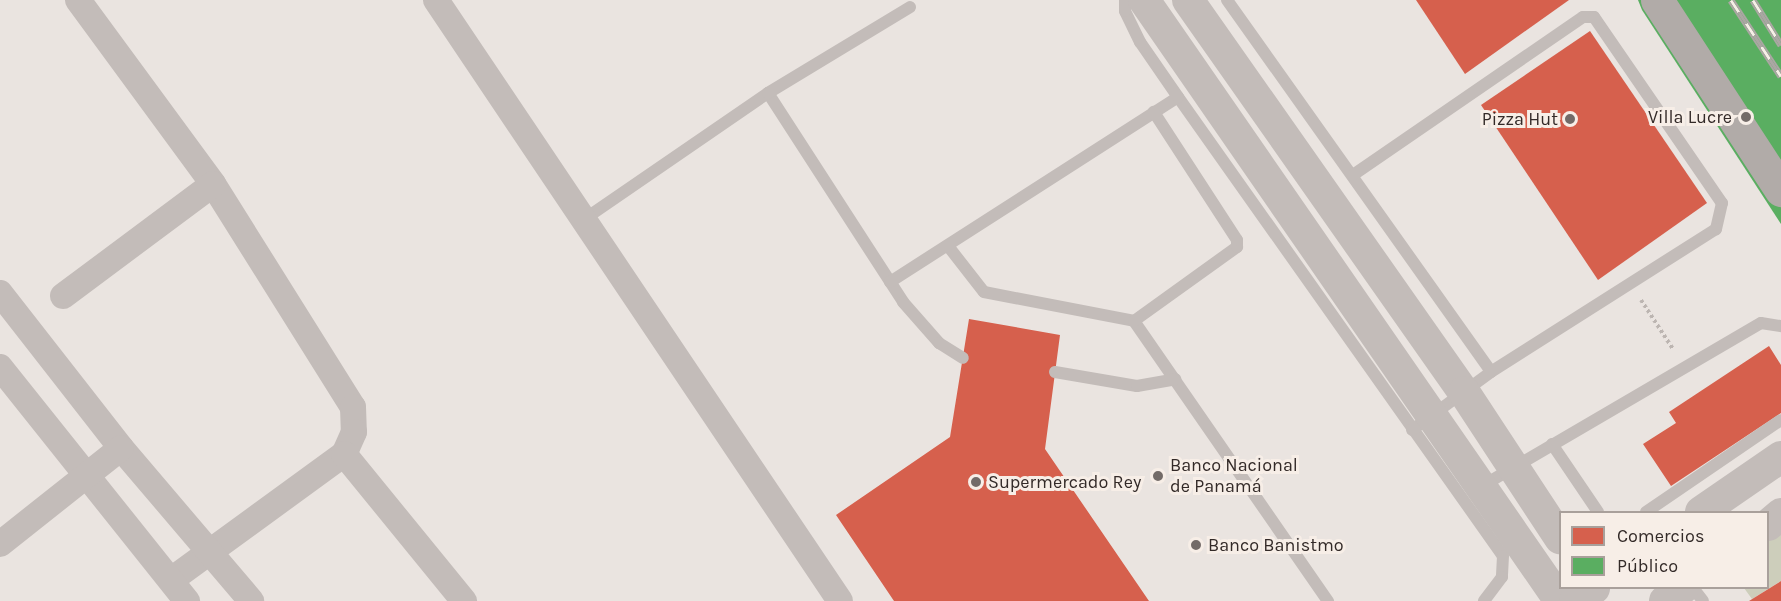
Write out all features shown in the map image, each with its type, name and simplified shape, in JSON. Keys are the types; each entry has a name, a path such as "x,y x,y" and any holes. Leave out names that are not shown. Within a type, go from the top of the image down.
{"main road":[{"path":"1657,0 1781,190"}],"street":[{"path":"78,0 213,184 353,407 354,432 344,454 171,580"},
{"path":"436,0 586,218 840,601"},
{"path":"1144,0 1422,424 1481,487 1560,601"},
{"path":"1188,0 1464,392 1559,537"},
{"path":"63,296 213,184"},
{"path":"0,293 121,448 211,549 251,601"},
{"path":"0,367 85,476 188,601"},
{"path":"0,544 121,448"},
{"path":"344,454 464,601"},
{"path":"1704,511 1781,457"},
{"path":"1769,523 1781,514"},
{"path":"1575,601 1593,589"},
{"path":"1665,601 1682,589"}],"lane":[{"path":"1125,0 1125,11 1140,42 1178,97 1422,424 1503,556 1502,577 1484,601"},
{"path":"1230,1 1491,372"},
{"path":"586,218 768,93 910,8"},
{"path":"1353,175 1583,17 1594,17 1722,203 1716,229 1491,372 1422,424"},
{"path":"768,93 890,282 939,343 963,358"},
{"path":"890,282 1178,97"},
{"path":"1134,321 1238,247 1237,240 1154,112"},
{"path":"948,246 984,292 1134,321 1328,601"},
{"path":"1481,487 1761,323 1781,326"},
{"path":"1055,372 1137,386 1174,379"},
{"path":"1649,511 1781,420"},
{"path":"1552,444 1597,511"},
{"path":"1694,589 1703,601"}],"path":[{"path":"1630,284 1686,367"}],"green space":[{"path":"1781,529 1781,581 1769,588 1769,538"},
{"path":"1745,589 1768,589 1752,599"}],"building: Comercios":[{"path":"1416,0 1569,0 1465,74"},
{"path":"1590,31 1707,203 1598,280 1481,105"},
{"name":"Supermercado Rey","path":"969,319 1060,335 1045,449 1149,601 894,601 836,515 950,437"},
{"path":"1769,346 1781,365 1781,413 1671,486 1643,444 1676,423 1669,412"},
{"path":"1781,581 1781,601 1749,601 1769,589"}],"building: Público":[{"name":"Villa Lucre","path":"1638,0 1781,0 1781,224 1642,10"}],"railway":[{"path":"1731,0 1781,76"},
{"path":"1753,0 1781,45"}],"place":[{"name":"Villa Lucre","path":"1746,117"},
{"name":"Pizza Hut","path":"1570,119"},
{"name":"Banco Nacional de Panamá","path":"1158,476"},
{"name":"Supermercado Rey","path":"976,482"},
{"name":"Banco Banistmo","path":"1196,545"}]}
